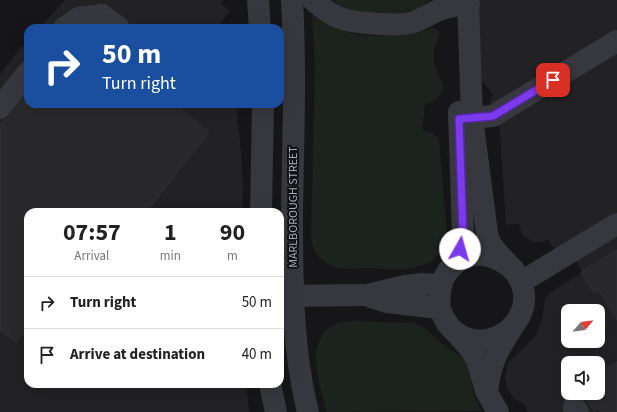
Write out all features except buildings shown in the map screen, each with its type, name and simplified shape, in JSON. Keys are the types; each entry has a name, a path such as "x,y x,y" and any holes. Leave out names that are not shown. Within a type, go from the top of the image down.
{"street":[{"path":"258,0 260,24"},
{"name":"MARLBOROUGH STREET","path":"292,0 294,83 286,296 308,412"},
{"path":"313,0 322,8 337,17 352,22 396,25 414,22 440,9 461,2 466,118 463,235 457,262"},
{"path":"70,24 79,18 102,15 114,24"},
{"path":"466,118 493,116 617,41"},
{"path":"0,108 24,77"},
{"path":"261,208 263,108"},
{"path":"466,118 487,233 491,244 518,276 524,294 523,306 519,318 493,360 486,391"},
{"path":"518,276 617,224"},
{"path":"498,412 486,391 477,360 472,351 446,322 439,308 440,285 447,272 457,262 472,256 487,255 502,260 518,276"},
{"path":"286,296 368,296 405,286 423,284 440,285"},
{"path":"368,296 387,302 439,308"},
{"path":"455,332 466,338 478,341 496,338 512,328"},
{"path":"271,388 276,412"}],"shaded area":[{"path":"65,0 223,0 221,4 230,11 219,24 43,24"},
{"path":"331,0 429,0 423,6 414,10 392,14 380,14 350,10"},
{"path":"478,0 617,0 617,412 528,412 523,403 514,399 507,388 505,378 509,361 535,336 542,320 545,298 549,296 548,294 582,271 567,245 556,252 548,240 543,242 533,242 523,236 519,224 506,225 498,102 490,105 493,94 482,81"},
{"path":"312,15 340,29 355,34 370,36 401,35 432,28 439,31 439,37 434,50 434,58 436,70 443,87 441,94 436,99 425,104 422,130 433,133 439,138 447,234 443,248 436,257 427,263 417,267 405,269 341,268 331,266 326,263 319,257 315,250 312,243 311,234 315,66"},
{"path":"24,45 24,108 236,108 243,189 242,208 24,208 24,388 246,388 249,412 0,412 0,75"},
{"path":"351,321 413,323 422,326 442,344 466,360 470,371 473,394 482,411 327,412 317,370 316,356 318,343 324,333 335,325"}],"route":[{"path":"460,249 463,235 459,119 493,116 553,80"}]}
